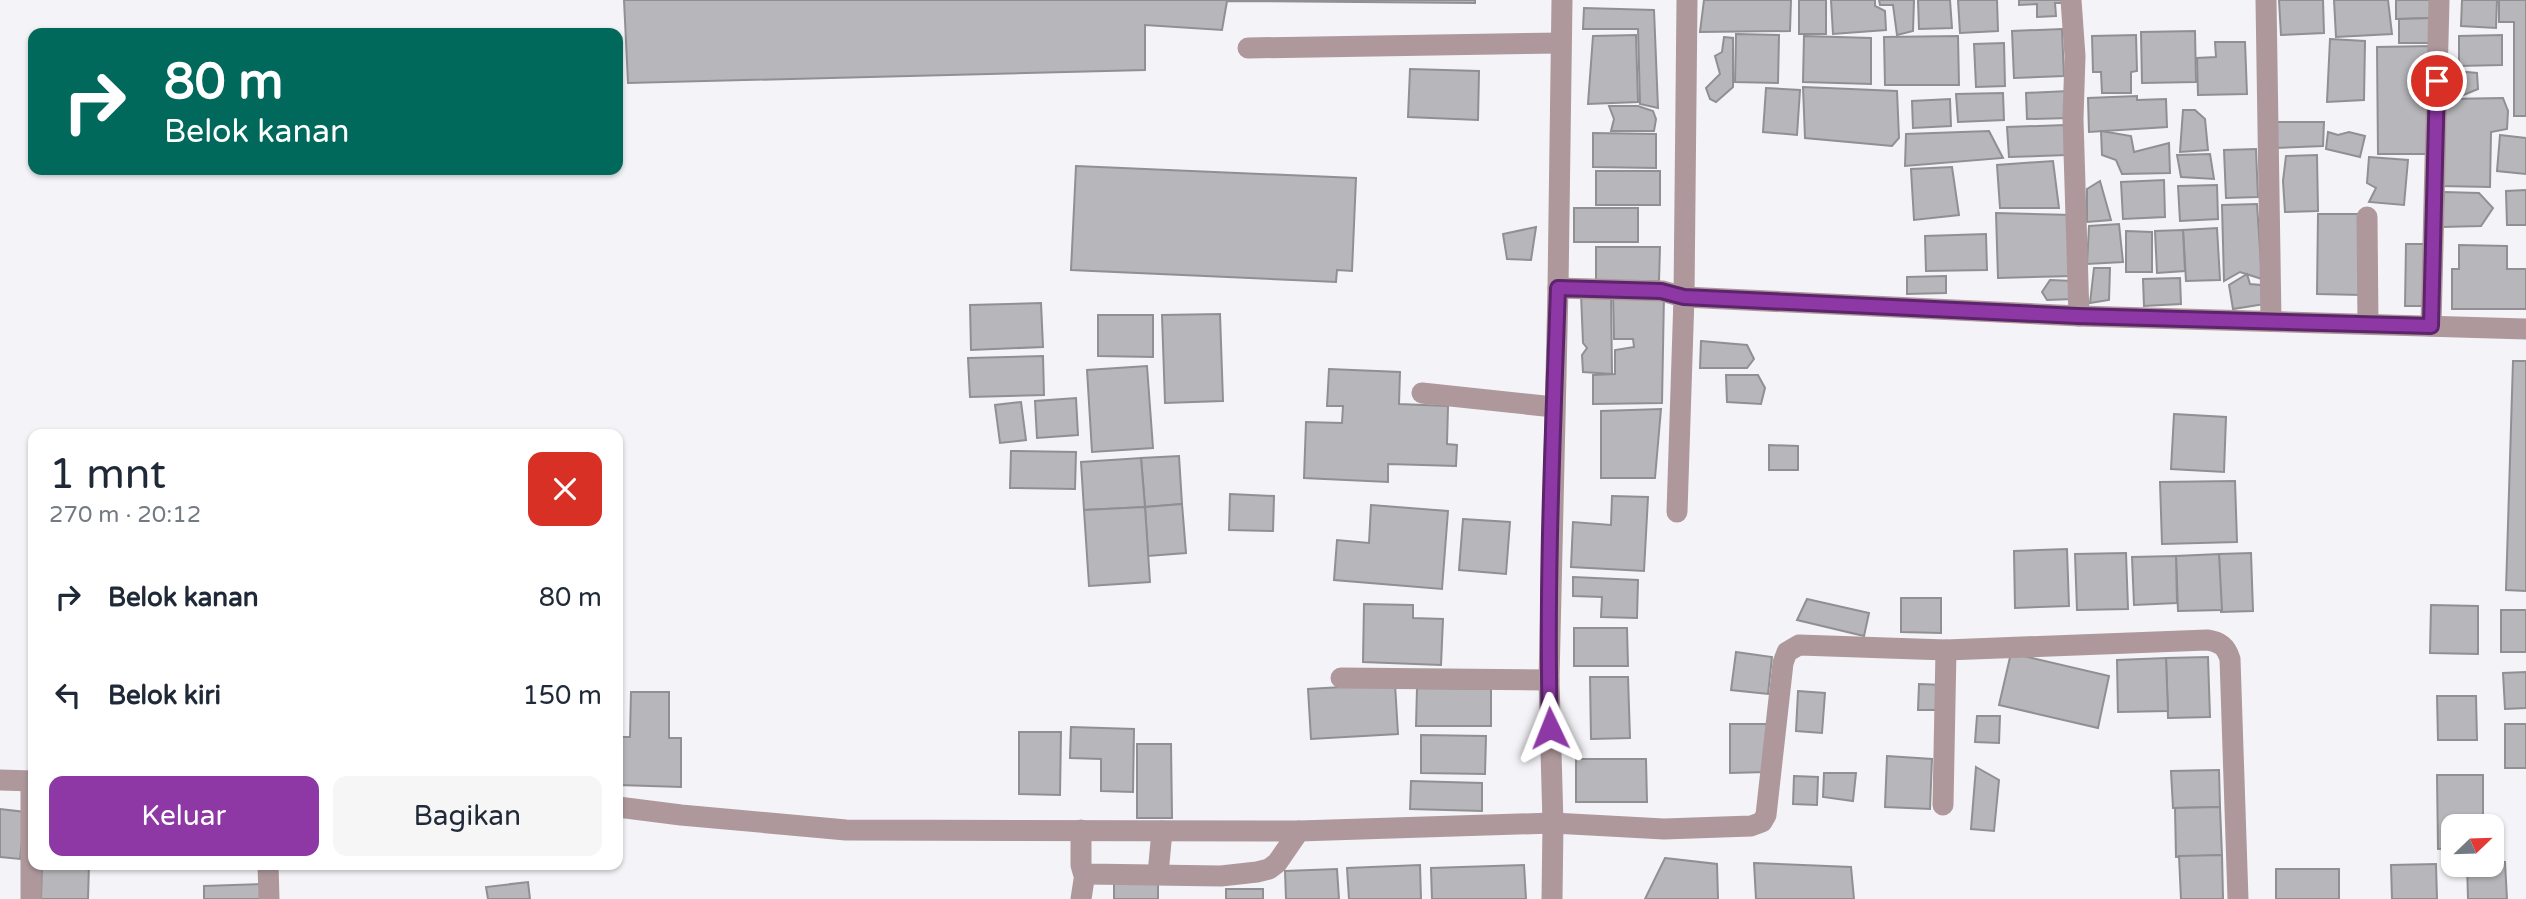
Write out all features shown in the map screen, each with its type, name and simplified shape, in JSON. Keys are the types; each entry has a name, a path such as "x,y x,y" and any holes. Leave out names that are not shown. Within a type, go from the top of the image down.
{"street":[{"path":"1552,899 1549,680 1562,0"},
{"path":"1677,512 1673,294 1687,0"},
{"path":"2071,0 2075,56 2074,158 2078,316"},
{"path":"2266,0 2271,321"},
{"path":"2431,326 2439,0"},
{"path":"1248,48 1561,43"},
{"path":"2367,217 2368,324"},
{"path":"1558,288 2078,316 2526,329"},
{"path":"1422,393 1554,407"},
{"path":"623,808 846,830 1081,836 1296,836 1553,823 1664,829 1751,825 1762,822 1766,815 1783,663 1787,652 1799,645 1946,650 2207,640 2224,646 2230,659 2238,899"},
{"path":"1943,805 1946,650"},
{"path":"1341,678 1549,680"},
{"path":"0,780 28,781"},
{"path":"1081,836 1081,899"},
{"path":"1159,869 1162,836"},
{"path":"1083,869 1159,869 1240,874 1266,870 1277,863 1296,836"},
{"path":"31,870 31,899"},
{"path":"268,870 269,899"}],"building":[{"path":"624,0 1475,0 1475,3 1227,1 1222,30 1145,25 1145,70 628,83"},
{"path":"1704,0 1791,0 1790,31 1700,32"},
{"path":"1799,0 1826,0 1826,34 1799,34"},
{"path":"1831,0 1875,0 1875,6 1885,11 1886,30 1833,34"},
{"path":"1879,0 1914,0 1913,31 1897,35 1893,5 1880,5"},
{"path":"1918,0 1950,0 1952,28 1919,29"},
{"path":"1958,0 1997,0 1998,31 1960,33"},
{"path":"2019,0 2062,0 2062,3 2055,3 2056,16 2037,17 2037,4 2019,5"},
{"path":"2279,0 2323,0 2324,33 2281,35"},
{"path":"2334,0 2388,0 2392,34 2336,37"},
{"path":"2396,0 2432,0 2433,18 2396,19"},
{"path":"2462,0 2497,0 2496,28 2461,26"},
{"path":"2499,0 2526,0 2526,116 2514,116 2514,22 2499,22"},
{"path":"1584,8 1654,10 1658,108 1640,104 1638,29 1583,29"},
{"path":"2433,18 2433,43 2399,43 2399,19"},
{"path":"2062,29 2064,76 2014,78 2012,31"},
{"path":"2195,31 2196,82 2142,83 2141,32"},
{"path":"1736,34 1779,35 1778,83 1735,82"},
{"path":"1636,35 1638,102 1588,104 1593,36"},
{"path":"2136,35 2137,71 2131,72 2131,93 2102,93 2101,72 2093,72 2092,36"},
{"path":"2502,35 2502,65 2459,66 2459,36"},
{"path":"1804,36 1871,38 1871,84 1803,82"},
{"path":"1958,36 1959,85 1885,85 1884,37"},
{"path":"1724,37 1733,38 1733,87 1716,102 1710,99 1706,88 1720,74 1715,56 1722,52"},
{"path":"2330,39 2365,41 2364,100 2327,102"},
{"path":"2215,42 2245,42 2247,94 2198,95 2197,58 2216,57"},
{"path":"2004,43 2005,86 1976,87 1974,44"},
{"path":"2431,46 2432,154 2378,154 2377,47"},
{"path":"1410,69 1479,71 1478,120 1408,117"},
{"path":"2456,71 2477,73 2478,89 2456,98"},
{"path":"1803,87 1897,91 1899,138 1892,146 1805,138"},
{"path":"1766,88 1800,90 1797,135 1763,132"},
{"path":"2068,91 2069,118 2027,119 2026,93"},
{"path":"2003,93 2004,120 1958,122 1956,94"},
{"path":"2137,96 2137,100 2166,99 2167,127 2089,132 2088,98"},
{"path":"2503,98 2508,111 2507,129 2491,132 2490,187 2440,186 2446,99"},
{"path":"1950,99 1951,126 1913,128 1912,101"},
{"path":"1609,106 1638,106 1653,111 1656,119 1654,131 1611,131 1614,119"},
{"path":"2183,110 2195,110 2205,119 2208,150 2180,152"},
{"path":"2275,122 2324,122 2323,146 2275,148"},
{"path":"2065,125 2067,155 2009,157 2007,127"},
{"path":"1989,131 2003,158 1905,166 1906,134"},
{"path":"2101,131 2131,136 2134,152 2169,143 2170,173 2122,174 2116,160 2102,155"},
{"path":"2328,132 2338,135 2349,132 2365,136 2360,157 2326,149"},
{"path":"1593,133 1656,134 1656,168 1593,167"},
{"path":"2500,135 2526,138 2526,174 2497,171"},
{"path":"2256,149 2258,197 2226,198 2224,150"},
{"path":"2210,154 2214,179 2181,177 2177,155"},
{"path":"2317,155 2318,211 2285,212 2283,181 2286,156"},
{"path":"2369,157 2408,160 2404,205 2369,202 2376,188 2367,183"},
{"path":"2053,161 2059,208 2000,208 1997,165"},
{"path":"1076,166 1356,178 1352,271 1337,270 1336,282 1071,270"},
{"path":"1952,167 1959,215 1914,220 1911,169"},
{"path":"1596,171 1660,171 1660,205 1596,205"},
{"path":"2164,180 2165,217 2123,219 2121,182"},
{"path":"2100,181 2111,220 2087,222 2087,189"},
{"path":"2217,185 2218,219 2180,221 2178,186"},
{"path":"2526,190 2526,225 2507,225 2506,191"},
{"path":"2444,192 2479,193 2493,208 2481,226 2442,227"},
{"path":"2257,204 2262,279 2240,272 2224,281 2222,205"},
{"path":"1574,208 1638,208 1638,242 1574,242"},
{"path":"1996,213 2073,215 2073,276 1998,278"},
{"path":"2318,214 2363,214 2362,295 2317,294"},
{"path":"2119,224 2123,262 2087,264 2089,226"},
{"path":"1536,227 1531,260 1507,259 1503,234"},
{"path":"2217,228 2220,280 2186,281 2183,230"},
{"path":"2183,230 2185,271 2157,273 2155,231"},
{"path":"2126,231 2152,232 2152,272 2126,272"},
{"path":"1986,234 1987,270 1926,271 1925,236"},
{"path":"2406,244 2431,244 2431,306 2405,306"},
{"path":"2459,245 2507,246 2507,269 2526,269 2526,309 2452,309 2452,269 2459,269"},
{"path":"1596,247 1660,247 1659,281 1596,281"},
{"path":"2094,268 2110,268 2109,300 2090,303"},
{"path":"2247,274 2250,284 2261,285 2265,304 2233,309 2229,285"},
{"path":"1946,276 1946,293 1907,294 1907,277"},
{"path":"2180,278 2181,304 2144,306 2143,279"},
{"path":"2050,280 2073,281 2073,299 2047,300 2042,292"},
{"path":"1611,292 1612,374 1583,372 1582,355 1587,348 1583,343 1581,294"},
{"path":"1613,292 1664,294 1662,403 1593,404 1593,375 1615,374 1615,350 1634,347 1633,339 1614,339"},
{"path":"1041,303 1043,347 971,350 970,305"},
{"path":"1220,314 1223,401 1165,403 1162,315"},
{"path":"1098,315 1153,315 1153,357 1098,356"},
{"path":"1701,341 1747,345 1754,359 1747,368 1700,368"},
{"path":"1043,356 1044,395 970,397 968,358"},
{"path":"2513,361 2526,361 2526,591 2506,590"},
{"path":"1147,366 1153,448 1092,452 1087,370"},
{"path":"1329,369 1400,372 1399,404 1448,406 1447,444 1457,445 1456,466 1388,464 1388,482 1304,478 1306,422 1342,423 1343,406 1327,406"},
{"path":"1726,375 1758,375 1765,388 1761,404 1727,402"},
{"path":"1076,398 1078,435 1037,438 1035,401"},
{"path":"1021,402 1026,440 1000,443 995,405"},
{"path":"1661,409 1655,478 1601,478 1601,411"},
{"path":"2174,414 2226,417 2224,472 2171,469"},
{"path":"1769,445 1798,446 1798,470 1769,470"},
{"path":"1011,451 1076,452 1075,489 1010,488"},
{"path":"1179,456 1182,504 1145,507 1141,458"},
{"path":"1141,458 1145,507 1084,510 1081,462"},
{"path":"2235,481 2237,542 2162,544 2160,482"},
{"path":"1230,494 1274,496 1273,531 1229,530"},
{"path":"1612,496 1648,497 1644,571 1571,567 1573,522 1611,525"},
{"path":"1182,504 1186,553 1148,556 1145,507"},
{"path":"1371,505 1448,511 1442,589 1334,580 1337,540 1369,543"},
{"path":"1145,507 1150,582 1089,586 1084,510"},
{"path":"1463,519 1510,522 1506,574 1459,570"},
{"path":"2067,549 2069,606 2015,608 2014,551"},
{"path":"2126,553 2128,609 2077,610 2075,554"},
{"path":"2251,553 2253,611 2221,612 2219,554"},
{"path":"2219,554 2222,610 2178,611 2176,556"},
{"path":"2176,556 2177,603 2134,605 2132,557"},
{"path":"1573,577 1638,580 1637,618 1601,617 1602,597 1573,596"},
{"path":"1901,598 1941,598 1941,633 1901,632"},
{"path":"1807,599 1869,613 1864,636 1797,620"},
{"path":"1364,604 1413,605 1413,618 1443,619 1441,665 1363,662"},
{"path":"2431,605 2478,606 2478,654 2430,653"},
{"path":"2501,610 2526,610 2526,652 2501,652"},
{"path":"1574,628 1627,628 1628,666 1574,666"},
{"path":"1736,652 1772,657 1768,694 1731,690"},
{"path":"2011,653 2109,676 2098,728 1999,705"},
{"path":"2208,657 2210,717 2168,718 2166,658"},
{"path":"2166,658 2168,711 2118,712 2117,660"},
{"path":"2526,672 2526,708 2505,709 2503,673"},
{"path":"1590,677 1628,677 1630,738 1591,739"},
{"path":"1395,684 1398,734 1311,739 1308,689"},
{"path":"1919,684 1944,685 1944,710 1918,710"},
{"path":"1417,688 1491,689 1491,726 1416,726"},
{"path":"1798,691 1825,693 1822,733 1796,731"},
{"path":"631,692 669,692 669,738 681,738 681,787 623,785 623,737 630,737"},
{"path":"2437,696 2476,696 2477,740 2438,740"},
{"path":"1977,716 2000,716 1999,743 1975,742"},
{"path":"1730,724 1767,724 1767,772 1730,773"},
{"path":"2505,724 2526,724 2526,768 2505,768"},
{"path":"1071,727 1134,729 1133,792 1101,791 1101,759 1070,758"},
{"path":"1019,732 1061,732 1060,795 1019,794"},
{"path":"1421,735 1486,736 1485,774 1421,773"},
{"path":"1137,744 1171,744 1172,818 1137,818"},
{"path":"1887,756 1932,759 1930,809 1885,807"},
{"path":"1576,759 1646,759 1647,802 1576,802"},
{"path":"1976,767 1999,780 1994,831 1971,829"},
{"path":"2219,770 2220,807 2173,808 2171,771"},
{"path":"1824,773 1856,773 1853,801 1823,797"},
{"path":"2437,775 2483,775 2483,814 2441,814 2441,849 2438,849"},
{"path":"1794,776 1818,777 1817,805 1793,804"},
{"path":"1411,781 1482,783 1482,811 1410,809"},
{"path":"2220,807 2222,855 2176,857 2175,808"},
{"path":"0,809 25,812 20,859 0,857"},
{"path":"2222,855 2223,899 2181,899 2179,856"},
{"path":"1665,858 1717,864 1718,899 1645,899"},
{"path":"2505,862 2507,899 2468,899 2467,877 2504,877"},
{"path":"1754,863 1851,867 1854,899 1756,899"},
{"path":"2436,864 2437,899 2392,899 2391,865"},
{"path":"1420,865 1421,899 1349,899 1347,868"},
{"path":"1524,865 1526,899 1432,899 1431,868"},
{"path":"1337,869 1339,899 1286,899 1285,871"},
{"path":"2276,869 2339,869 2339,899 2276,899"},
{"path":"42,870 89,870 88,899 41,899"},
{"path":"528,882 530,899 488,899 486,887"},
{"path":"1114,883 1158,883 1158,899 1114,899"},
{"path":"265,884 265,899 204,899 204,886"},
{"path":"1226,889 1263,889 1263,899 1226,899"}],"route":[{"path":"1550,728 1552,489 1558,288 1661,291 1684,297 2078,316 2431,326 2437,81"}]}
